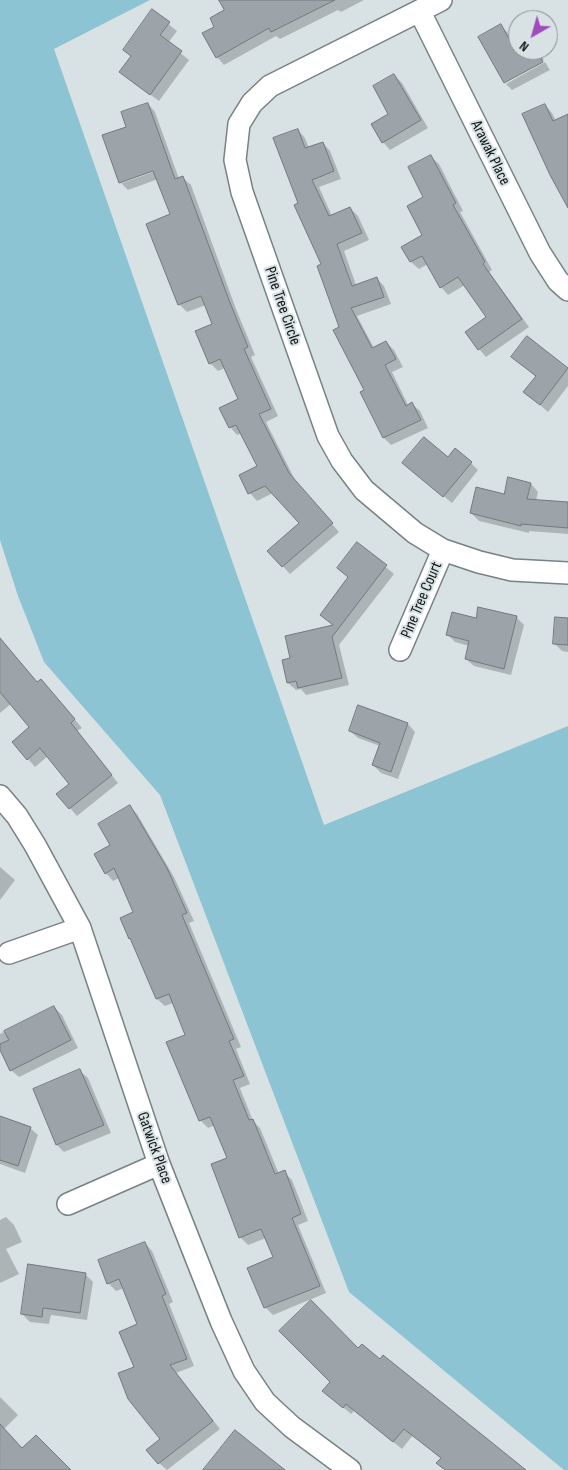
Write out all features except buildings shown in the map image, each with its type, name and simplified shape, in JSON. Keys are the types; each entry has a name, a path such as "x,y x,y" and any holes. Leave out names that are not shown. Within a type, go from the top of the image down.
{"street":[{"name":"Pine Tree Circle","path":"441,0 270,86 252,104 239,124 235,160 242,192 328,436 342,461 364,490 415,533 443,550 479,562 512,570 568,573"},
{"name":"Arawak Place","path":"420,12 540,253 558,281 568,290"},
{"name":"Pine Tree Court","path":"400,650 443,550"},
{"name":"Gatwick Place","path":"0,796 17,816 36,845 80,928 159,1164 221,1320 244,1371 265,1402 292,1427 350,1470"},
{"path":"9,953 80,928"},
{"path":"68,1204 159,1164"}],"shaded area":[{"path":"0,0 150,0 54,49 324,825 568,726 568,1470 564,1470 349,1292 160,795 44,662 18,596 0,540"}]}
